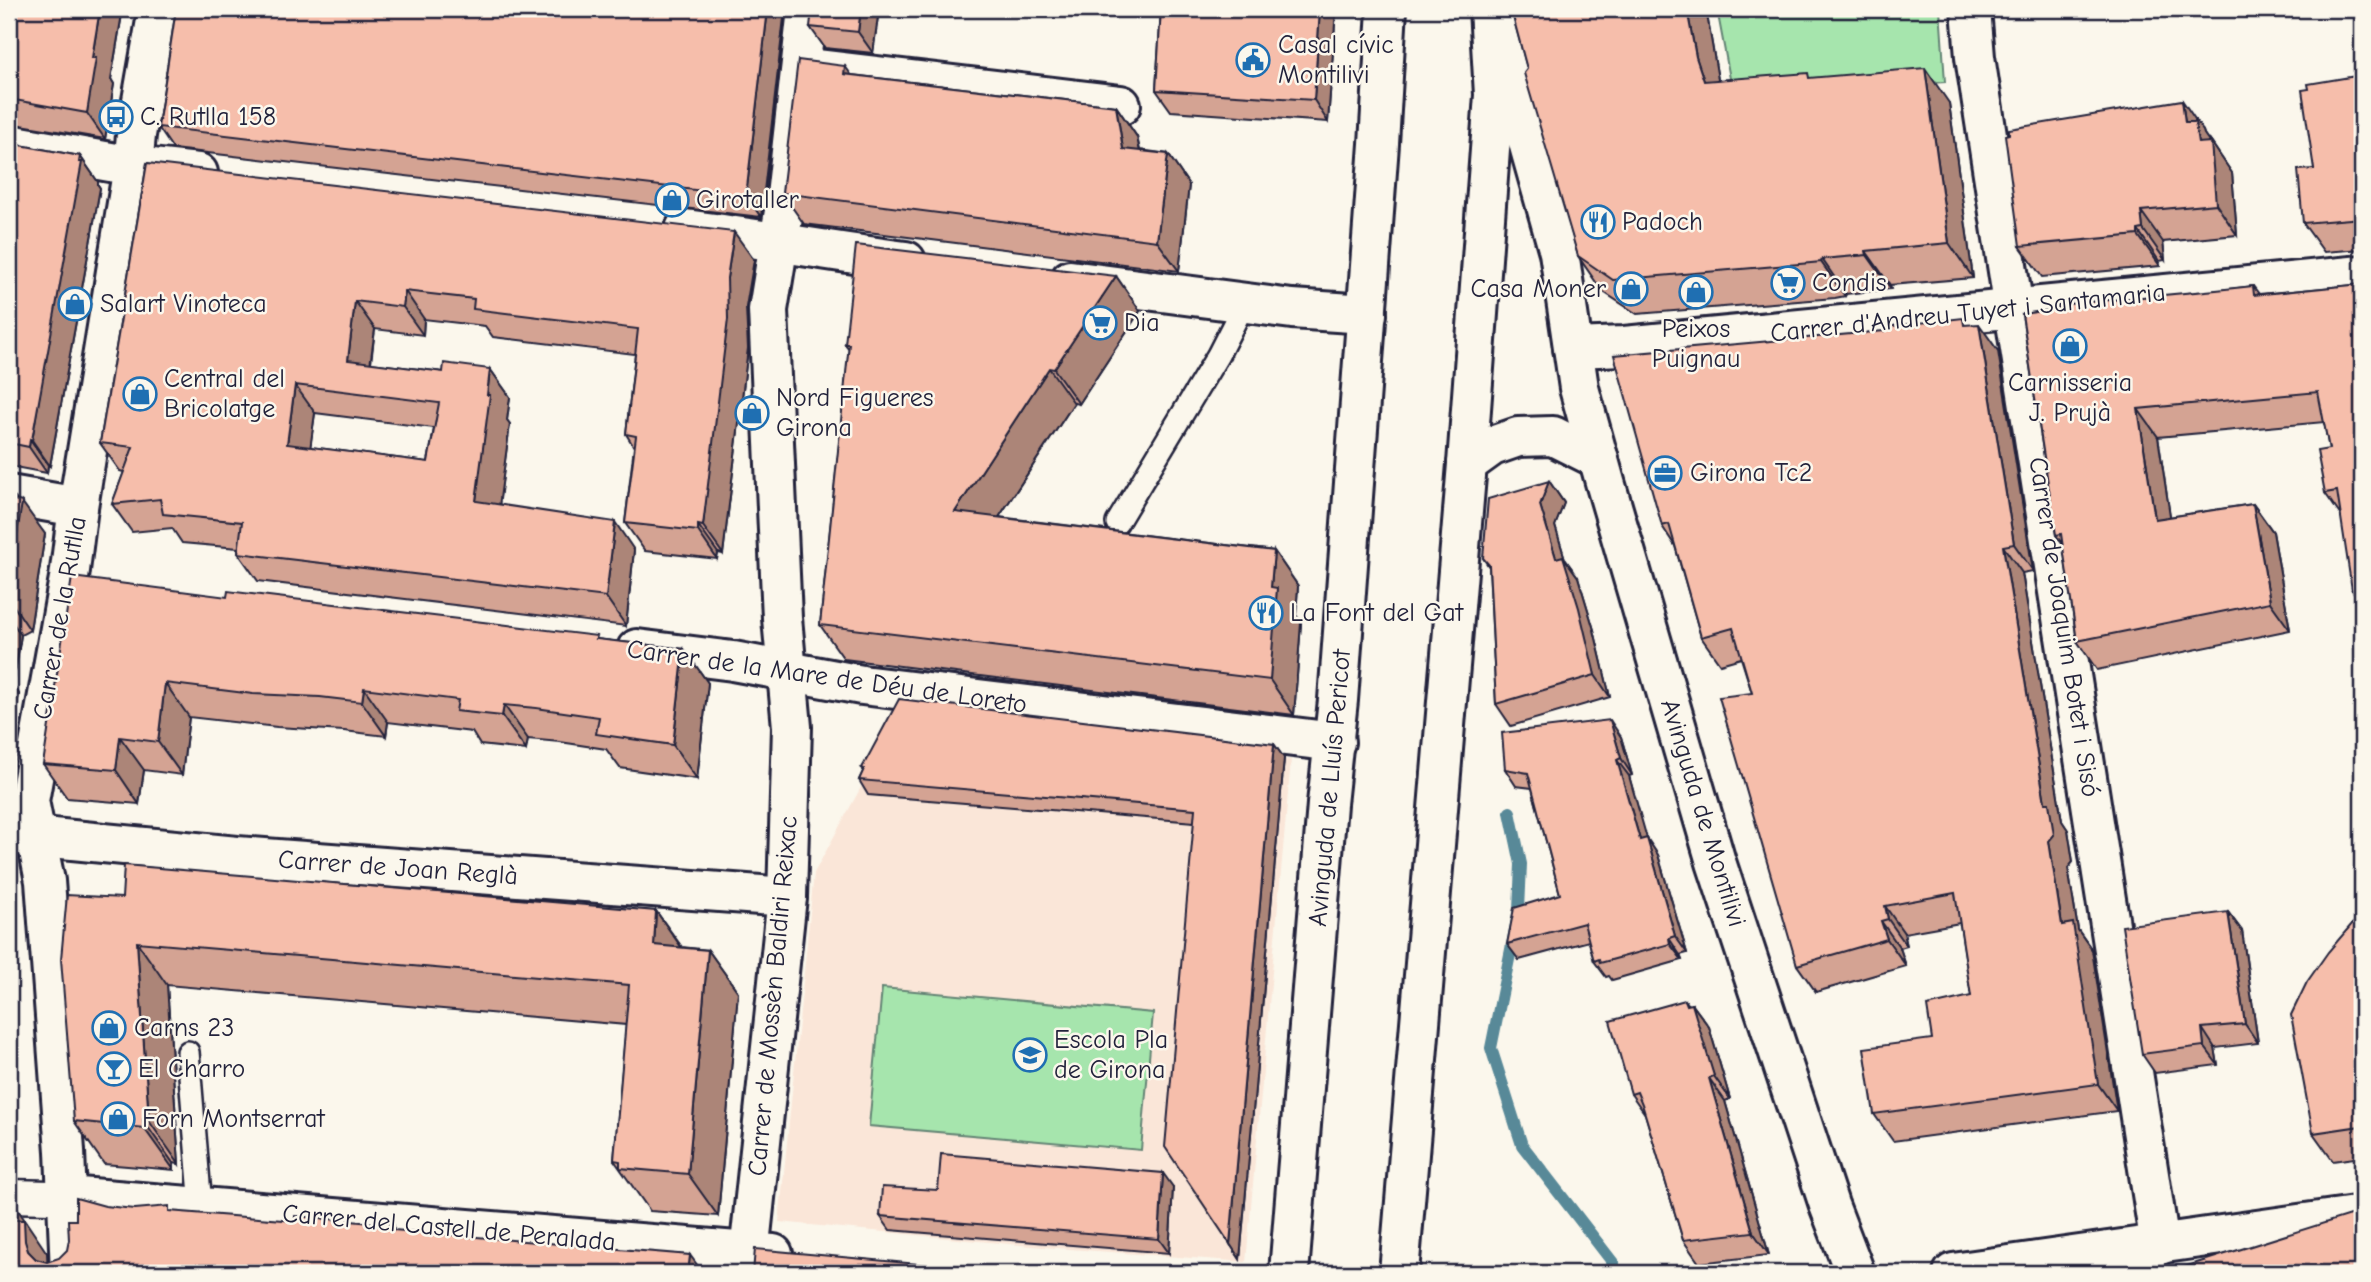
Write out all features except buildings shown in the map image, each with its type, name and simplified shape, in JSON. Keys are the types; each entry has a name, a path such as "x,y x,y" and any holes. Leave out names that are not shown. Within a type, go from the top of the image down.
{"street":[{"name":"Carrer de la Rutlla","path":"70,1273 59,1196 45,881 22,835 86,581 78,507 158,9"},
{"name":"Carrer de Mossèn Baldiri Reixac","path":"748,1263 787,897 792,727 782,618 768,310 779,243 807,9"},
{"name":"Avinguda de Lluís Pericot","path":"1289,1273 1326,818 1335,742 1387,9"},
{"path":"1399,1273 1467,464 1494,95 1489,9"},
{"path":"1495,9 1523,124 1559,252 1573,348"},
{"name":"Carrer de Joaquim Botet i Sisó","path":"1971,9 1975,57 2160,1245"},
{"path":"801,67 1121,105"},
{"path":"9,144 133,166 236,177"},
{"path":"647,225 935,264"},
{"name":"Carrer d'Andreu Tuyet i Santamaria","path":"1573,348 1624,346 2014,310 2362,275"},
{"path":"1032,276 1292,309 1367,314"},
{"name":"Avinguda de Montilivi","path":"1573,348 1578,388 1716,862 1829,1205 1855,1273"},
{"path":"1467,464 1492,446 1518,437 1553,436 1599,459"},
{"path":"9,495 78,507"},
{"name":"Carrer de la Mare de Déu de Loreto","path":"605,645 733,661 862,685 1335,742"},
{"name":"Carrer de Joan Reglà","path":"22,835 237,856 787,897"},
{"name":"Carrer del Castell de Peralada","path":"9,1196 59,1196 201,1207 748,1263 813,1257"},
{"path":"1953,1273 2362,1215"}],"lane":[{"path":"1117,523 1218,355 1245,302"},
{"path":"188,1052 201,1207"}],"shaded area":[{"name":"Escola Pla de Girona","path":"900,716 1291,760 1246,1262 1043,1247 779,1222 814,873"}],"green space":[{"path":"1717,9 1940,9 1945,82 1747,94 1731,84"},
{"path":"882,988 1153,1013 1141,1150 869,1126"}],"waterway":[{"path":"1510,812 1521,864 1519,910 1491,1048 1522,1145 1614,1264"}],"place":[{"name":"Casal cívic Montilivi","path":"1253,60"},
{"name":"C. Rutlla 158","path":"116,117"},
{"name":"Girotaller","path":"672,200"},
{"name":"Padoch","path":"1598,222"},
{"name":"Condis","path":"1788,283"},
{"name":"Casa Moner","path":"1631,289"},
{"name":"Peixos Puignau","path":"1696,292"},
{"name":"Salart Vinoteca","path":"75,304"},
{"name":"Dia","path":"1100,323"},
{"name":"Carnisseria J. Prujà","path":"2070,346"},
{"name":"Central del Bricolatge","path":"140,394"},
{"name":"Nord Figueres Girona","path":"752,413"},
{"name":"Girona Tc2","path":"1665,473"},
{"name":"La Font del Gat","path":"1266,613"},
{"name":"Carns 23","path":"109,1028"},
{"name":"Escola Pla de Girona","path":"1030,1055"},
{"name":"El Charro","path":"114,1069"},
{"name":"Forn Montserrat","path":"118,1119"}]}
